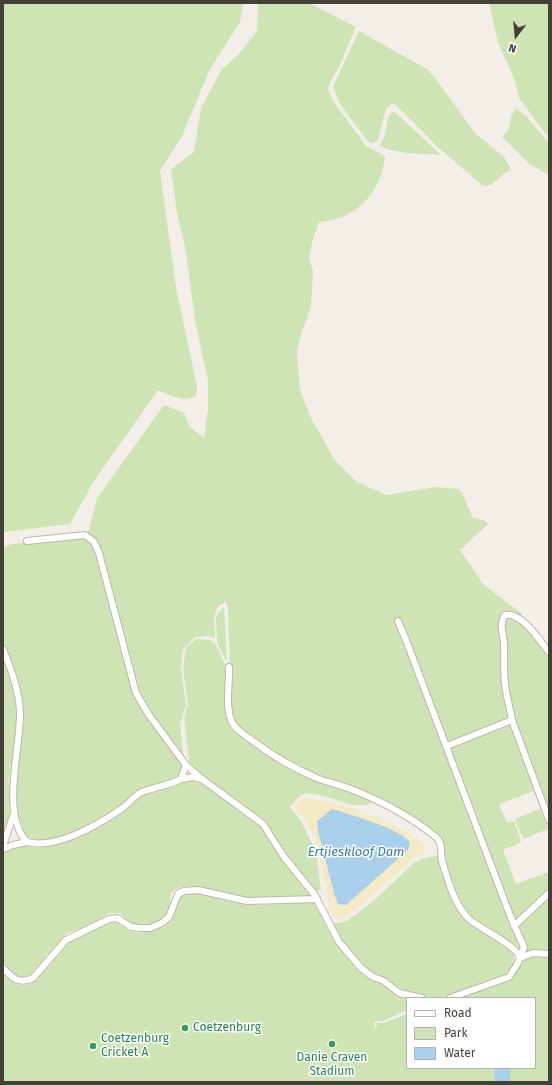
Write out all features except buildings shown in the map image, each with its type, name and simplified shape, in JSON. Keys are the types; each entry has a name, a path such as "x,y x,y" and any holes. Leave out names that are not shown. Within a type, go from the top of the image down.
{"street":[{"path":"27,541 85,535 94,542 99,553 136,693 149,715 186,765 202,779 263,824 284,857 303,879 316,899 339,942 361,968 373,977 384,981 400,993 418,997"},
{"path":"549,652 521,620 515,615 505,615 501,623 501,631 504,643 505,683 512,720 549,820"},
{"path":"398,621 447,746 514,926 524,947 520,958 509,977 453,997"},
{"path":"3,650 13,674 20,709 20,727 12,782 14,814 19,833 27,842 36,845 44,844 77,834 122,808 139,793 170,785 181,779 194,777 202,779"},
{"path":"229,667 229,709 231,719 237,728 280,760 318,778 356,792 416,821 441,843 442,859 450,883 457,901 468,918 481,929 512,948 519,954 520,958"},
{"path":"447,746 512,720"},
{"path":"181,779 186,765"},
{"path":"3,848 14,814"},
{"path":"3,848 27,842"},
{"path":"3,968 16,980 26,981 33,978 66,940 109,919 117,918 131,927 140,928 150,928 162,923 169,917 178,894 184,891 198,890 246,901 316,899"},
{"path":"514,926 549,893"},
{"path":"520,958 533,953 549,954"}],"green space":[{"path":"3,3 243,3 240,22 209,71 182,136 160,171 176,287 197,387 196,396 187,399 172,396 158,390 94,481 70,524 4,532 3,534"},
{"path":"258,3 309,3 356,27 328,89 333,101 366,146 385,156 379,181 365,202 344,216 319,222 313,239 309,257 313,272 311,307 300,337 297,351 300,390 311,418 334,459 357,482 386,495 436,487 458,489 462,493 473,518 483,520 488,524 460,550 483,584 522,614 520,621 549,654 549,829 534,791 499,804 507,823 514,821 521,840 520,843 503,850 516,884 549,872 549,1082 3,1082 3,972 9,979 18,985 31,984 64,945 75,938 106,924 117,922 128,931 139,933 163,928 172,918 179,898 190,892 260,905 315,901 325,922 343,922 350,919 369,904 415,862 432,856 438,856 445,880 463,916 510,949 515,954 513,964 510,972 500,979 479,984 464,992 444,997 430,997 406,992 378,976 376,981 406,997 406,1010 383,1021 374,1022 375,1028 377,1028 376,1023 384,1023 406,1014 406,1069 536,1069 536,997 460,997 466,993 496,985 507,979 513,975 522,959 515,946 479,925 466,913 453,889 444,857 444,847 440,839 433,831 414,816 350,785 331,780 291,764 242,731 234,720 231,706 228,607 225,600 224,603 218,606 214,616 215,638 208,636 195,637 183,649 181,668 186,706 180,723 184,760 144,704 138,692 100,548 88,534 97,498 164,405 184,413 190,427 204,438 208,408 208,380 196,326 185,246 177,213 171,169 194,152 201,108 222,69 239,54 257,31"},
{"path":"489,3 549,3 549,138 519,98 515,81 498,42"},
{"path":"359,31 427,69 475,133 504,157 511,170 503,174 494,183 486,186 482,185 439,148 396,105 392,104 386,108 378,140 371,144 340,104 333,87"},
{"path":"516,109 525,115 549,143 549,175 528,163 502,137 509,129 511,116"},
{"path":"392,112 395,112 441,155 400,152 380,145 385,135 388,117"},
{"path":"79,538 86,539 92,545 97,554 134,693 183,765 177,778 155,787 80,831 48,841 35,840 24,833 18,820 16,803 16,783 23,706 17,675 5,650 2,638 3,548 11,544"},
{"path":"224,607 227,662 217,642 216,617"},
{"path":"196,639 210,640 216,645 227,669 227,716 258,748 294,771 372,801 368,805 353,805 319,795 305,793 300,796 290,807 302,823 316,852 321,890 315,892 295,868 263,820 204,777 189,762 184,718 188,705 183,668 186,648"},
{"path":"3,656 14,688 18,713 9,780 10,818 3,840"},
{"path":"193,779 208,786 259,823 312,896 256,899 199,887 188,886 178,888 171,893 169,912 163,918 151,925 138,926 126,919 120,913 109,913 92,925 67,933 29,977 19,978 3,963 3,853 23,845 37,848 46,847 79,837 120,813 142,795 174,787 184,781"},
{"path":"540,809 548,829 523,839 515,819"}],"sand":[{"name":"Ertjieskloof Dam","path":"303,798 334,803 366,813 411,835 426,847 423,849 425,854 415,857 352,912 338,918 333,916 328,908 329,902 319,852 315,840 304,817 295,808","holes":["410,843 408,850 346,904"]}],"water":[{"name":"Ertjieskloof Dam","path":"332,809 386,827 397,832 410,843 408,850 346,905 338,904 335,897 318,831 317,821"},
{"path":"494,1069 510,1069 510,1081 495,1081"}],"place":[{"name":"Coetzenburg","path":"185,1028"},
{"name":"Danie Craven Stadium","path":"332,1044"},
{"name":"Coetzenburg Cricket A","path":"93,1046"}]}
